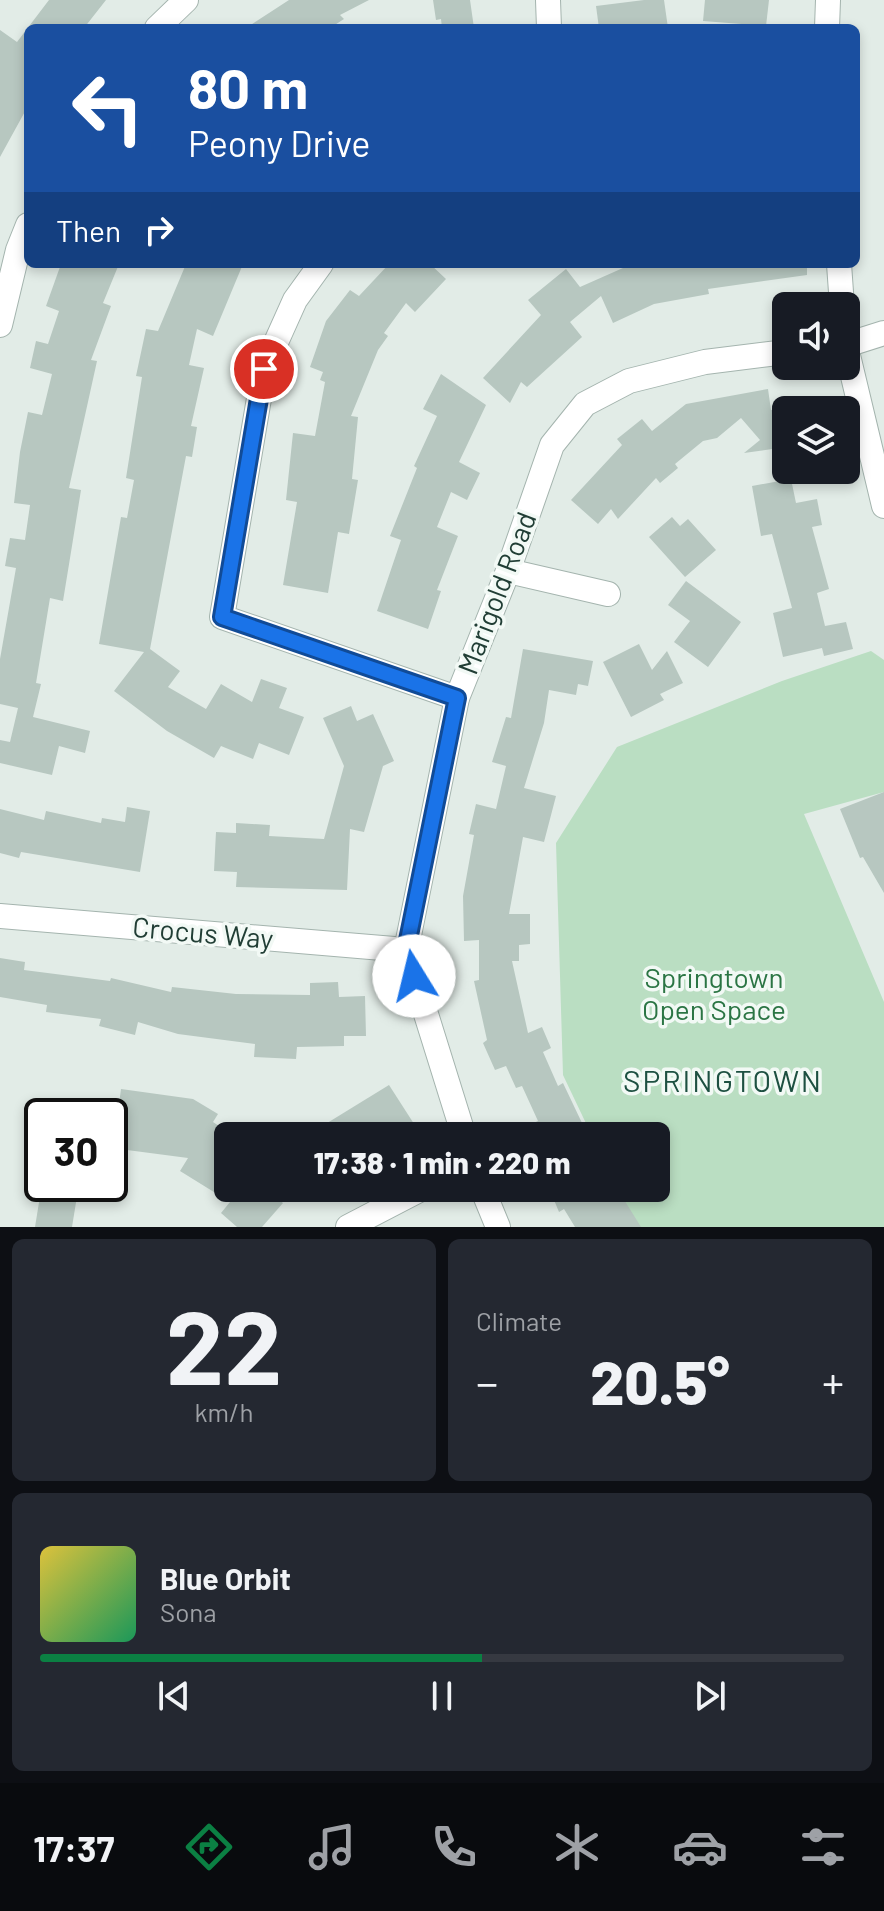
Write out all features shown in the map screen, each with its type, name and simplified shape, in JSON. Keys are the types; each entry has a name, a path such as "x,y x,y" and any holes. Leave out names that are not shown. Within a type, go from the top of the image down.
{"street":[{"path":"161,24 186,0"},
{"path":"548,0 549,24"},
{"path":"827,24 828,0"},
{"path":"0,325 24,235"},
{"path":"318,268 295,300 264,369 222,617 457,698"},
{"path":"839,268 841,292"},
{"path":"860,341 884,333"},
{"name":"Marigold Road","path":"460,1122 406,950 457,698 508,571 552,445 585,404 629,381 705,362 772,354"},
{"path":"854,380 884,506"},
{"path":"508,571 608,594"},
{"name":"Crocus Way","path":"0,916 406,950"},
{"path":"348,1227 396,1202"},
{"path":"488,1202 498,1227"}],"green space":[{"name":"Springtown Open Space","path":"871,651 884,660 884,792 804,814 884,1002 884,1227 635,1227 623,1202 670,1202 670,1122 585,1122 563,1075 556,843 617,747 782,681"}],"building":[{"path":"49,0 106,0 87,24 31,24"},
{"path":"289,0 369,0 340,15 344,19 336,24 252,24"},
{"path":"433,0 470,0 473,24 442,24 441,19 436,20"},
{"path":"664,0 667,24 598,24 596,6"},
{"path":"705,0 769,0 766,24 703,21"},
{"path":"0,30 17,42 24,33 24,113 0,157"},
{"path":"60,268 117,268 103,303 111,306 91,360 97,361 69,488 81,490 71,552 63,601 50,598 36,683 41,684 33,717 90,731 85,753 59,746 52,775 0,763 0,740 10,742 18,708 0,704 0,659 16,568 5,566 10,538 25,540 30,505 14,503 28,412 42,415 52,374 30,368 36,341 48,344 59,311 46,306"},
{"path":"184,268 241,268 213,336 197,329 189,365 204,368 191,426 197,427 192,457 186,456 150,649 180,671 168,687 206,709 221,684 252,702 261,679 287,688 279,708 304,717 289,755 259,743 253,759 221,746 214,758 167,731 114,691 144,652 99,644 121,517 127,518 134,480 126,478 142,377 136,376 146,329 158,331"},
{"path":"385,268 434,268 446,279 415,312 406,303 384,333 388,336 378,350 351,416 358,417 352,479 358,480 349,534 338,532 328,593 283,585 297,502 286,500 293,433 315,436 325,382 320,380 323,372 310,367 326,321 350,290 359,296"},
{"path":"623,268 807,268 807,275 708,289 709,294 654,304 613,323 601,296 570,322 582,337 527,387 521,382 510,403 483,378 541,315 528,300 566,269 580,287"},
{"path":"441,374 486,405 459,462 480,473 467,500 451,492 437,527 458,536 437,590 441,591 428,629 377,611 401,540 390,536 417,468 414,466 437,416 423,409"},
{"path":"768,389 772,410 772,449 744,453 760,440 741,418 717,438 703,441 675,464 678,468 660,483 656,478 618,519 611,509 598,524 571,500 622,445 617,439 642,419 652,431 686,404"},
{"path":"772,482 792,484 796,503 817,499 822,525 812,527 829,589 817,593 825,626 846,622 853,649 824,656 822,648 783,657 773,613 792,608 772,534 761,536 752,486"},
{"path":"672,517 680,526 688,519 716,550 685,577 649,537"},
{"path":"686,581 741,622 708,667 674,642 690,621 668,605"},
{"path":"639,644 652,670 667,651 683,683 660,694 664,700 631,717 603,662"},
{"path":"523,649 593,661 588,686 578,684 576,695 549,690 544,723 524,788 556,796 544,842 523,837 509,914 530,914 530,944 519,945 519,961 512,961 528,1033 542,1027 551,1048 543,1052 558,1086 563,1083 582,1122 536,1122 538,1121 522,1086 516,1088 506,1066 495,1070 483,1043 487,1040 474,981 479,980 479,940 464,941 463,896 474,835 469,834 476,804 496,809 506,766 492,762 506,717 511,718"},
{"path":"351,706 357,721 373,714 394,761 383,766 364,832 350,829 347,890 236,887 237,872 214,871 216,832 236,833 236,823 270,825 269,836 324,839 344,766 323,718"},
{"path":"884,792 884,893 863,857 860,858 840,809"},
{"path":"127,807 150,811 140,872 21,852 19,858 0,853 0,809 44,820 46,811 101,823 102,818 125,822"},
{"path":"0,958 25,962 24,970 110,981 111,978 171,992 172,987 236,994 310,995 310,983 338,982 339,997 365,996 366,1036 344,1036 344,1046 297,1047 296,1059 254,1057 255,1044 178,1034 138,1022 135,1035 99,1026 101,1019 46,1012 47,1005 0,997"},
{"path":"389,1085 413,1122 329,1122"},
{"path":"121,1089 193,1099 218,1114 213,1122 214,1192 180,1171 188,1158 128,1150 128,1098 120,1098"},
{"path":"39,1202 76,1202 72,1227 35,1227"},
{"path":"230,1202 283,1203 262,1227 237,1227 221,1213"},
{"path":"555,1202 625,1202 641,1227 575,1227 564,1209 559,1212"}],"district":[{"name":"SPRINGTOWN","path":"723,1082"}],"route":[{"path":"264,369 222,617 457,698 406,950 414,976"}]}
